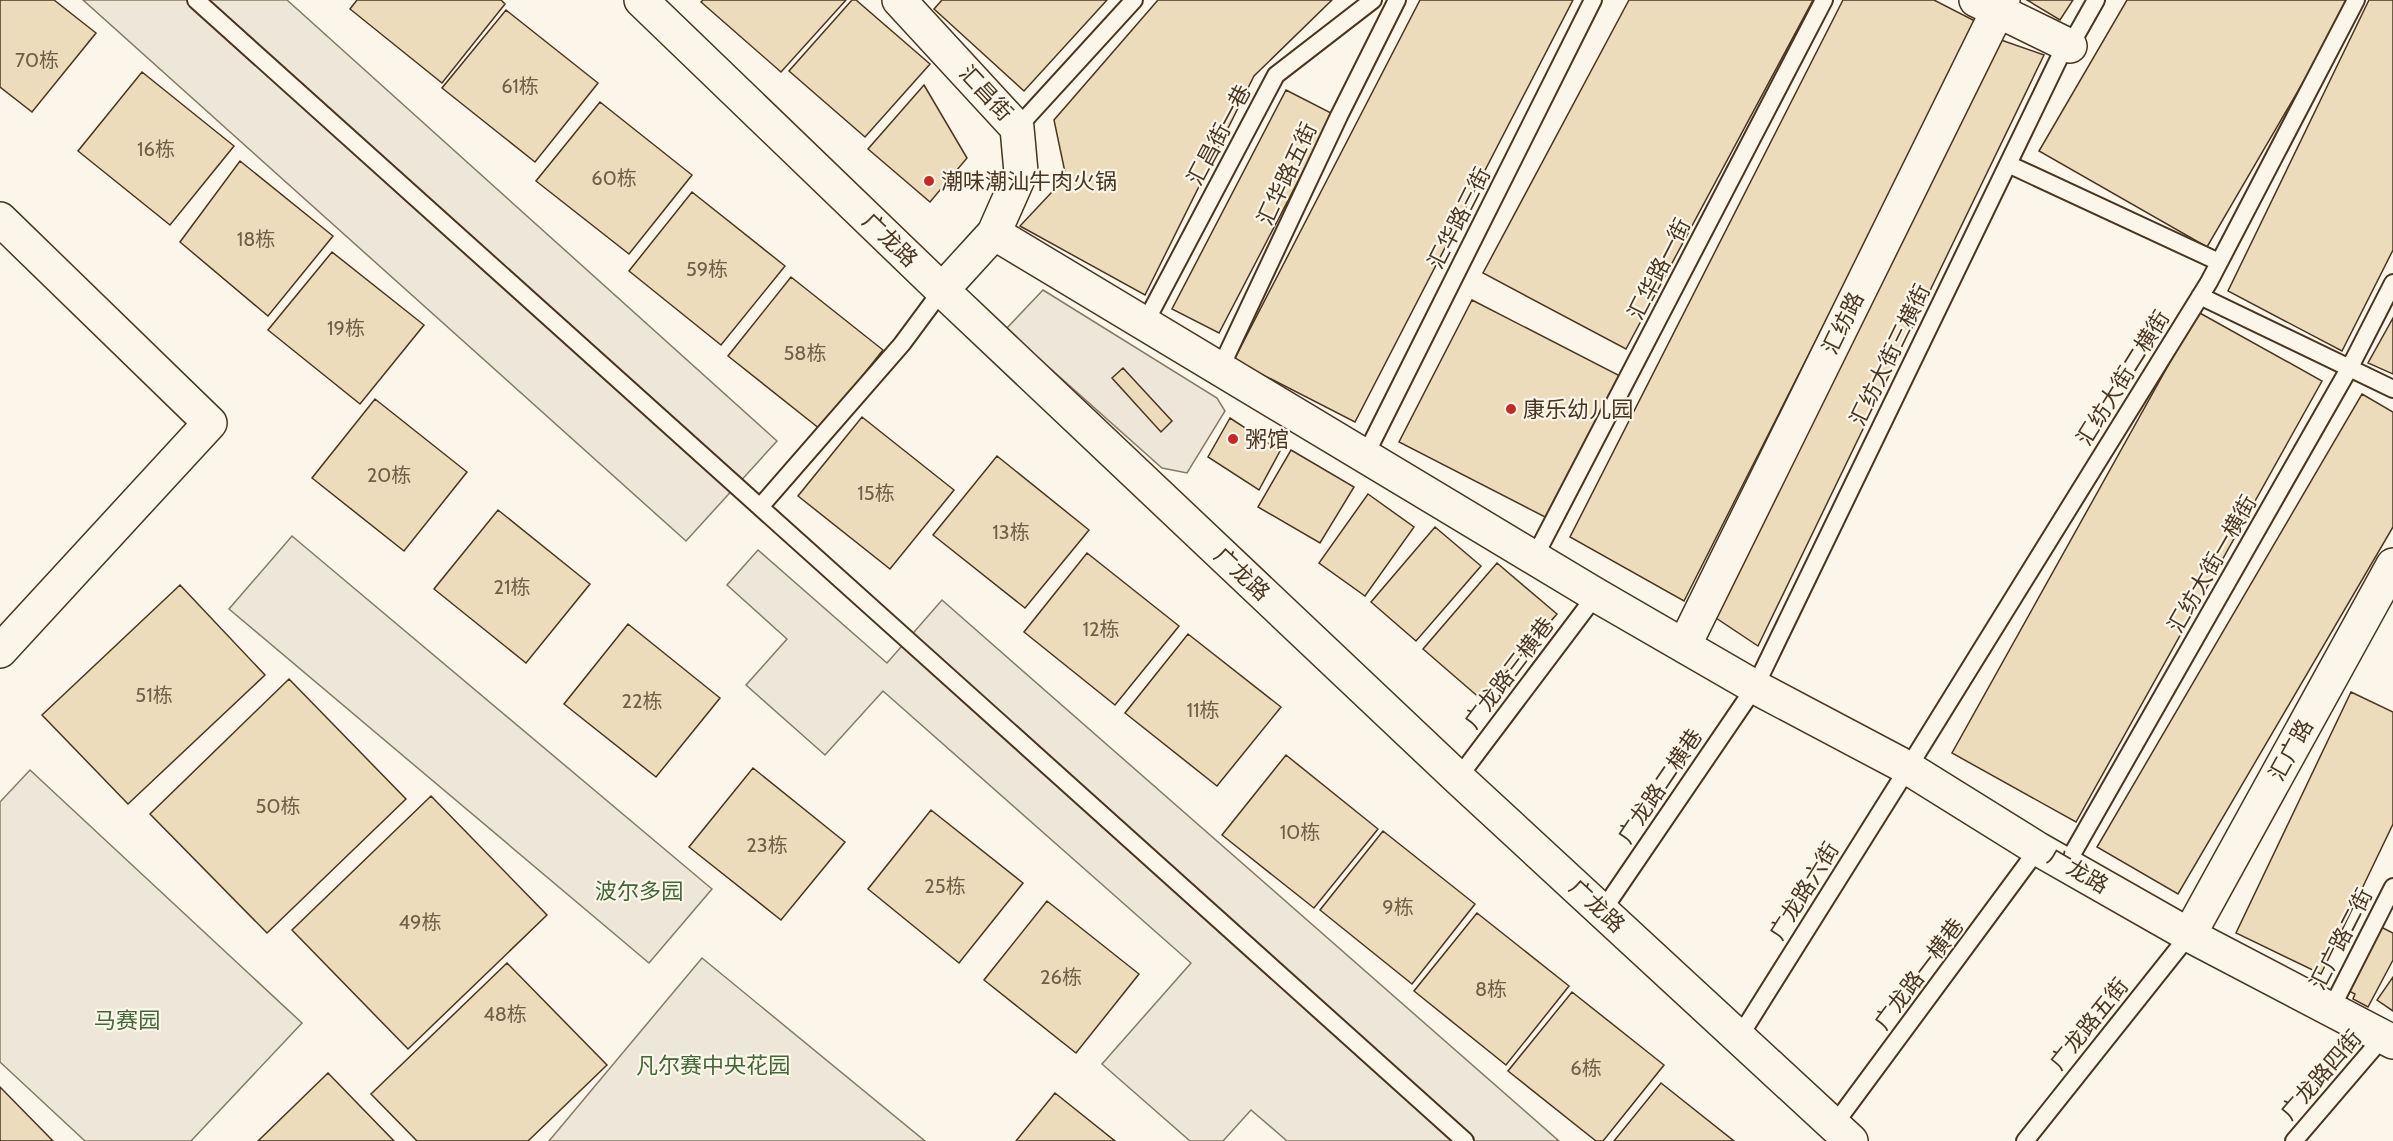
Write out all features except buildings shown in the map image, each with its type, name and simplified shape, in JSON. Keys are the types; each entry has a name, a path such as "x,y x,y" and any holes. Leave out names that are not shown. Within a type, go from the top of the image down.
{"street":[{"name":"汇昌街","path":"901,1 1017,128 1021,172 994,233 942,290"},
{"path":"1992,4 2068,45"},
{"name":"汇纺路","path":"1684,646 1992,4"},
{"name":"广龙路","path":"658,6 942,290 1458,778 1603,910 1738,1039 1843,1133"},
{"path":"0,219 210,423 0,651"},
{"name":"广龙路","path":"994,233 1684,646 1755,687 1908,768 2038,849 2189,935 2388,1040"},
{"name":"汇广路","path":"2189,935 2393,565"}],"lane":[{"path":"196,0 1465,1141"},
{"path":"1017,128 1134,0"},
{"name":"汇昌街一巷","path":"1145,323 1276,75 1373,0"},
{"name":"汇华路五街","path":"1220,369 1339,116 1397,0"},
{"name":"汇华路三街","path":"1365,456 1593,0"},
{"name":"汇华路一街","path":"1534,558 1824,0"},
{"name":"汇纺大街三横街","path":"1755,687 2008,164 2068,45 2096,0"},
{"name":"汇纺大街二横街","path":"1908,768 2200,296 2356,0"},
{"path":"2008,164 2219,262"},
{"name":"汇纺大街一横街","path":"2066,865 2350,367 2393,283"},
{"path":"760,507 902,344 942,290"},
{"path":"2200,296 2393,389"},
{"name":"广龙路三横巷","path":"1458,778 1596,595"},
{"name":"广龙路二横巷","path":"1603,910 1755,687"},
{"name":"广龙路六街","path":"1738,1039 1908,768"},
{"name":"广龙路一横巷","path":"1843,1133 2038,849"},
{"name":"汇广路二街","path":"2330,1011 2393,887"},
{"name":"广龙路五街","path":"2025,1141 2189,935"},
{"name":"广龙路四街","path":"2294,1141 2388,1040"}],"green space":[{"path":"83,0 287,0 777,441 686,541"},
{"path":"1043,290 1217,398 1225,411 1187,473 1162,468 1006,329"},
{"name":"波尔多园","path":"292,536 712,889 649,963 229,609"},
{"path":"758,550 887,663 942,600 1559,1141 1287,1141 1251,1110 1223,1141 1190,1141 1102,1064 1191,963 883,691 825,755 746,685 787,639 727,585"},
{"name":"马赛园","path":"30,770 302,1023 191,1141 85,1141 0,1062 0,802"},
{"name":"凡尔赛中央花园","path":"702,958 925,1141 549,1141"}],"place":[{"name":"潮味潮汕牛肉火锅","path":"929,181"},
{"name":"康乐幼儿园","path":"1511,409"},
{"name":"粥馆","path":"1233,439"}]}
